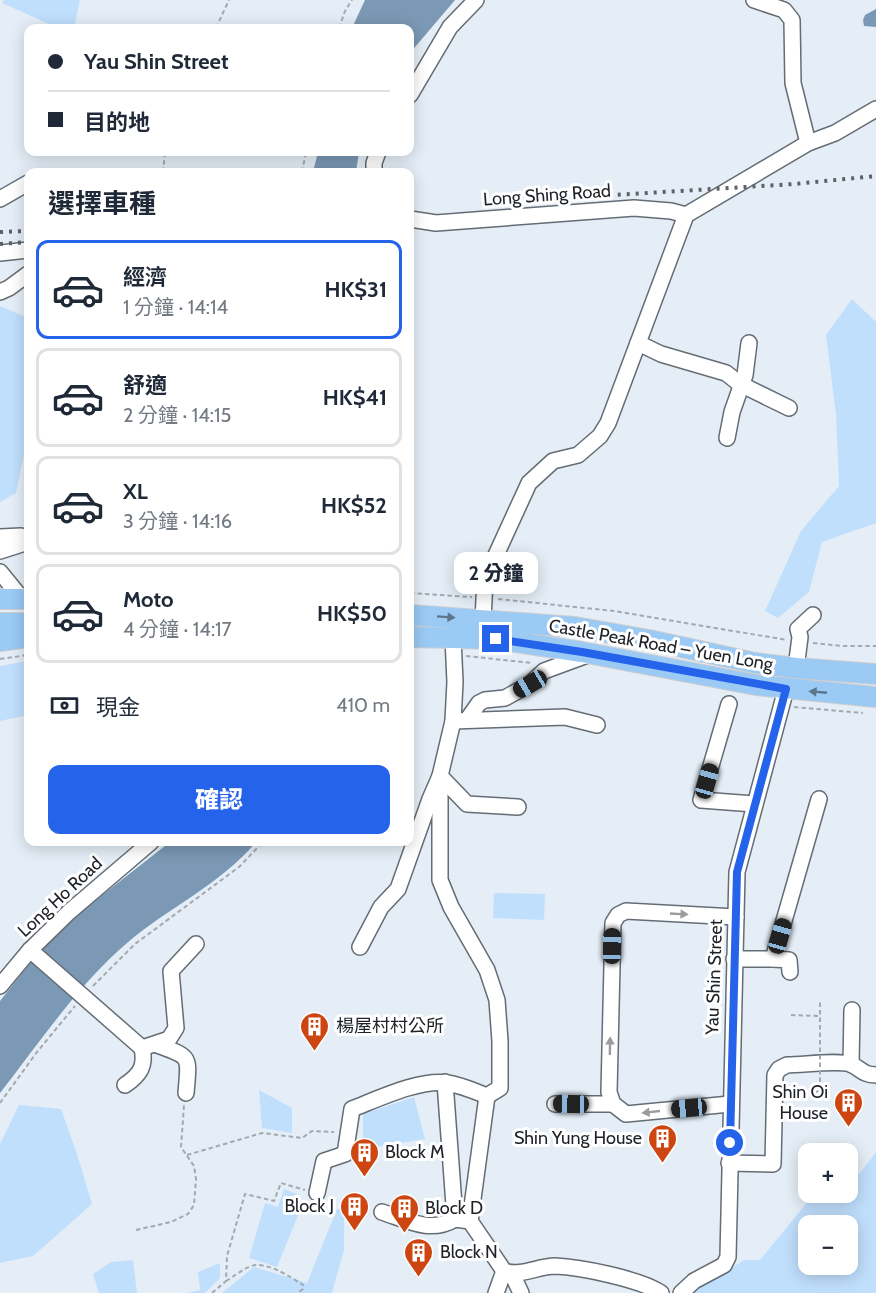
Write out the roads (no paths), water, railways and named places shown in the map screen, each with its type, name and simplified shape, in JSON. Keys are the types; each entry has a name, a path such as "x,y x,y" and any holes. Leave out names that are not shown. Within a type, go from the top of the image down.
{"main road":[{"path":"0,599 24,599"},
{"name":"Castle Peak Road – Yuen Long","path":"414,615 575,627 755,663 876,674"},
{"path":"0,623 24,624"},
{"name":"Castle Peak Road – Yuen Long","path":"414,638 453,646 496,639 590,654 784,697 876,697"},
{"path":"0,641 24,639"}],"street":[{"path":"414,88 450,27 476,0"},
{"path":"754,0 784,10 792,20 793,83 808,143"},
{"path":"483,620 485,579 529,483 553,461 578,455 600,436 608,423 686,215 808,143 835,133 876,109"},
{"path":"0,199 24,185"},
{"name":"Long Shing Road","path":"414,220 436,223 634,208 671,210 686,215"},
{"path":"0,253 24,250"},
{"path":"0,292 24,277"},
{"path":"638,343 661,354 726,373 740,384 789,408"},
{"path":"727,438 740,384 745,375 749,343"},
{"path":"0,537 24,538"},
{"path":"0,551 24,542"},
{"path":"0,572 24,598"},
{"path":"796,668 800,642 798,629 813,615"},
{"path":"453,646 460,721"},
{"path":"414,844 460,721 479,703 485,700 505,698 530,684 544,672 590,654"},
{"name":"Yau Shin Street","path":"681,1293 703,1275 724,1265 728,1257 737,872 784,697"},
{"path":"729,704 702,800 754,804"},
{"path":"460,721 566,717 597,725"},
{"path":"440,776 467,804 518,807"},
{"path":"440,776 440,880 451,907 487,970 497,1000 500,1041 500,1088 487,1096 462,1220"},
{"path":"773,959 819,799"},
{"name":"Long Ho Road","path":"0,986 30,950 69,912 146,846"},
{"path":"360,947 381,907 398,890 413,846"},
{"path":"730,1104 626,1114 613,1104 609,1092 613,923 618,915 626,911 736,917"},
{"path":"149,1047 169,1040 176,1028 171,971 196,944"},
{"path":"30,950 81,994 149,1047 181,1053 188,1065 186,1093"},
{"path":"734,959 789,960 790,972"},
{"path":"851,1064 852,1010"},
{"path":"125,1085 138,1076 149,1047"},
{"path":"729,1163 773,1164 775,1075 779,1069 787,1065 843,1063 851,1064 868,1075 876,1075"},
{"path":"317,1193 324,1161 345,1154 352,1109 425,1084 445,1082 487,1096"},
{"path":"445,1082 462,1220 508,1273 521,1293"},
{"path":"555,1104 613,1104"},
{"path":"382,1212 428,1227 462,1220"},
{"path":"508,1273 553,1266 603,1273 661,1293"},
{"path":"496,1293 508,1273"}],"railway":[{"path":"483,203 794,184 876,176"},
{"path":"0,232 24,231"},
{"path":"0,244 24,242"}],"place":[{"name":"楊屋村村公所","path":"315,1052"},
{"name":"Shin Oi House","path":"849,1128"},
{"name":"Shin Yung House","path":"663,1164"},
{"name":"Block M","path":"364,1178"},
{"name":"Block J","path":"355,1232"},
{"name":"Block D","path":"404,1234"},
{"name":"Block N","path":"419,1278"}]}
